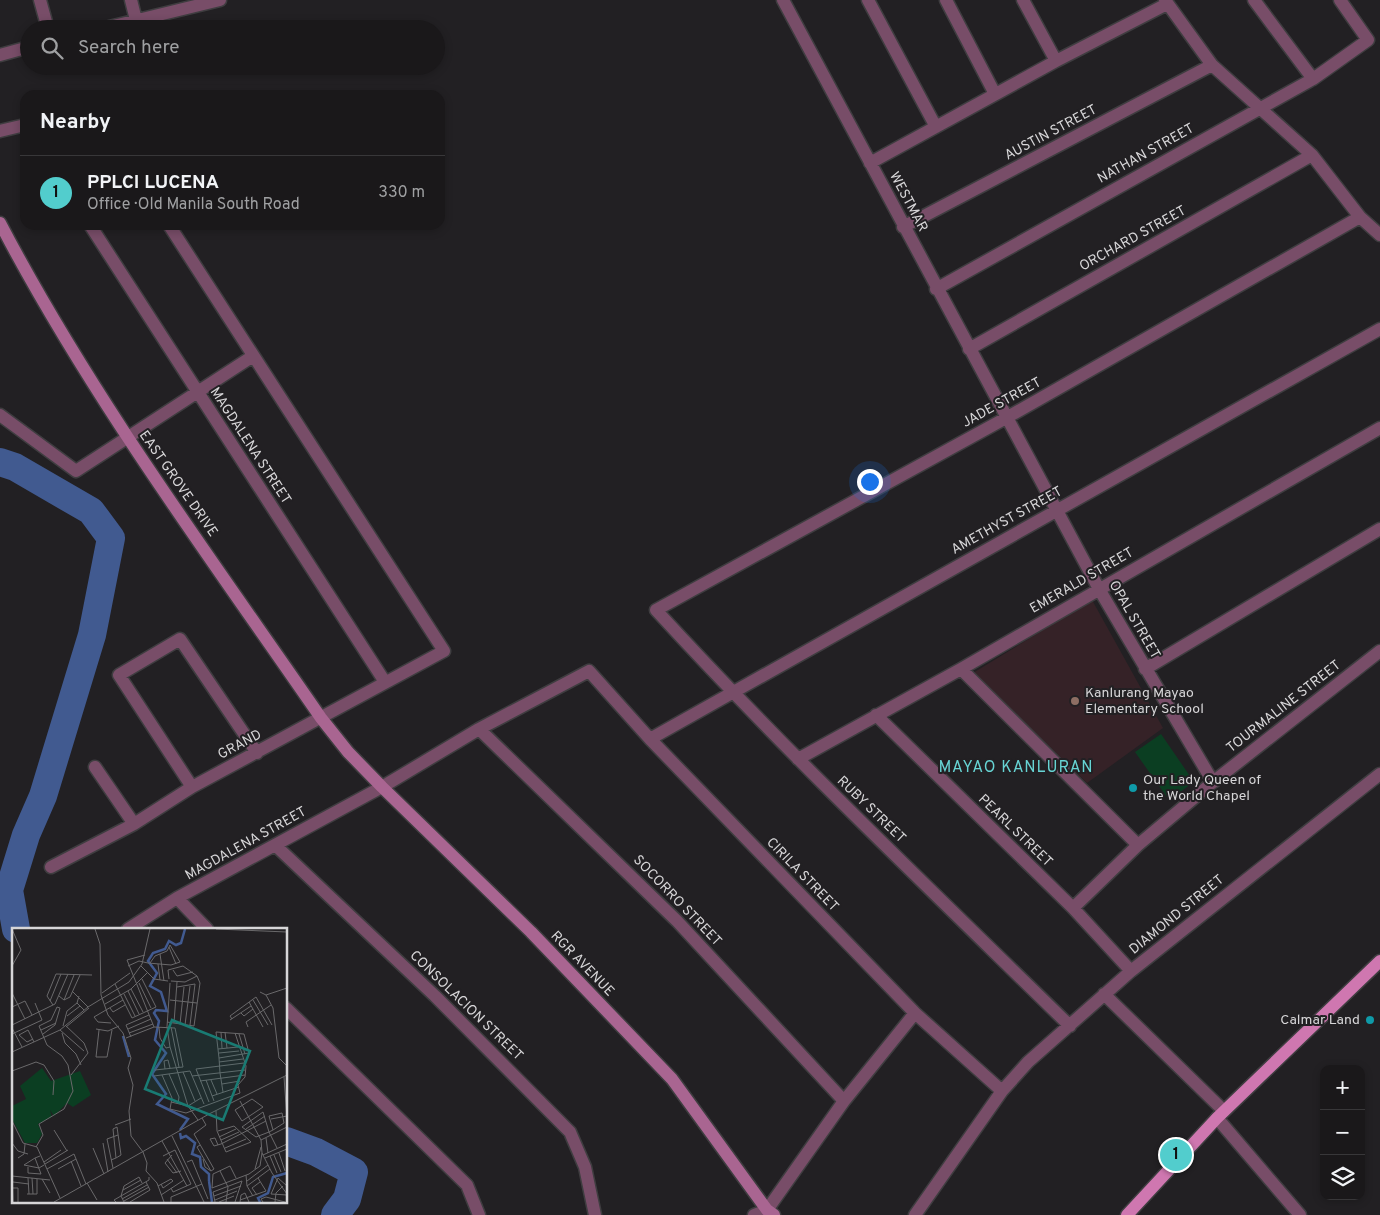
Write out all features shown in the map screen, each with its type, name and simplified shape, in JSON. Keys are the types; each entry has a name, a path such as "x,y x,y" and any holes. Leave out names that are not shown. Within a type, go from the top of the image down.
{"main road":[{"path":"1126,1215 1221,1115 1380,961"}],"street":[{"path":"40,0 46,20"},
{"path":"131,0 136,20 219,0"},
{"name":"WESTMAR","path":"783,0 1006,418"},
{"path":"868,0 936,127"},
{"path":"946,0 995,94"},
{"path":"1023,0 1056,61"},
{"path":"1254,0 1313,80"},
{"name":"NATHAN STREET","path":"936,289 1258,108 1313,80 1368,40 1340,0"},
{"path":"870,163 1166,2 1212,65 1312,155 1360,218 1380,235"},
{"path":"0,55 20,50"},
{"name":"AUSTIN STREET","path":"904,227 1212,65"},
{"path":"0,131 20,126"},
{"name":"ORCHARD STREET","path":"969,349 1312,155"},
{"name":"JADE STREET","path":"656,610 1006,418 1360,218"},
{"name":"EAST GROVE DRIVE","path":"0,223 19,260 128,437 321,718 348,752"},
{"name":"MAGDALENA STREET","path":"93,230 385,682"},
{"path":"0,415 76,472 253,356 172,230"},
{"name":"AMETHYST STREET","path":"650,739 1380,329"},
{"name":"GRAND","path":"51,867 134,824 192,787 444,651 253,356"},
{"name":"OPAL STREET","path":"1006,418 1145,669 1214,782"},
{"name":"EMERALD STREET","path":"798,759 961,669 1380,428"},
{"path":"1145,669 1380,529"},
{"name":"RUBY STREET","path":"656,610 732,692 798,759 1070,1026"},
{"path":"192,787 120,675 180,639 257,753"},
{"name":"TOURMALINE STREET","path":"1073,908 1138,845 1214,782 1380,651"},
{"path":"961,669 1138,845"},
{"name":"MAGDALENA STREET","path":"130,928 177,898 382,786 479,729 589,671"},
{"name":"CIRILA STREET","path":"589,671 650,739 915,1013 1002,1091"},
{"name":"PEARL STREET","path":"876,715 1073,908 1131,971"},
{"name":"SOCORRO STREET","path":"479,729 678,921 844,1101"},
{"name":"RGR AVENUE","path":"348,752 531,932 672,1079 770,1213"},
{"path":"95,767 134,824"},
{"name":"DIAMOND STREET","path":"915,1215 1002,1091 1028,1062 1131,971 1380,774"},
{"name":"CONSOLACION STREET","path":"275,845 436,996 570,1132 585,1167 595,1215"},
{"path":"177,898 206,928"},
{"path":"1104,994 1221,1115 1300,1215"},
{"path":"288,1010 466,1185 479,1215"},
{"path":"754,1215 770,1213 844,1101 915,1013"}],"shaded area":[{"name":"Kanlurang Mayao Elementary School","path":"1092,600 1163,728 1087,783 973,673"}],"green space":[{"path":"1161,734 1194,782 1169,800 1135,752"}],"waterway":[{"path":"0,462 15,467 91,511 111,538 92,635 43,796 26,835 9,890 16,928"},
{"path":"288,1142 316,1152 354,1172 347,1199 335,1215"}],"place":[{"name":"Kanlurang Mayao Elementary School","path":"1075,701"},
{"name":"Our Lady Queen of the World Chapel","path":"1133,788"},
{"name":"Calmar Land","path":"1370,1020"},
{"name":"PPLCI LUCENA","path":"1176,1155"}],"district":[{"name":"MAYAO KANLURAN","path":"1016,768"}]}
